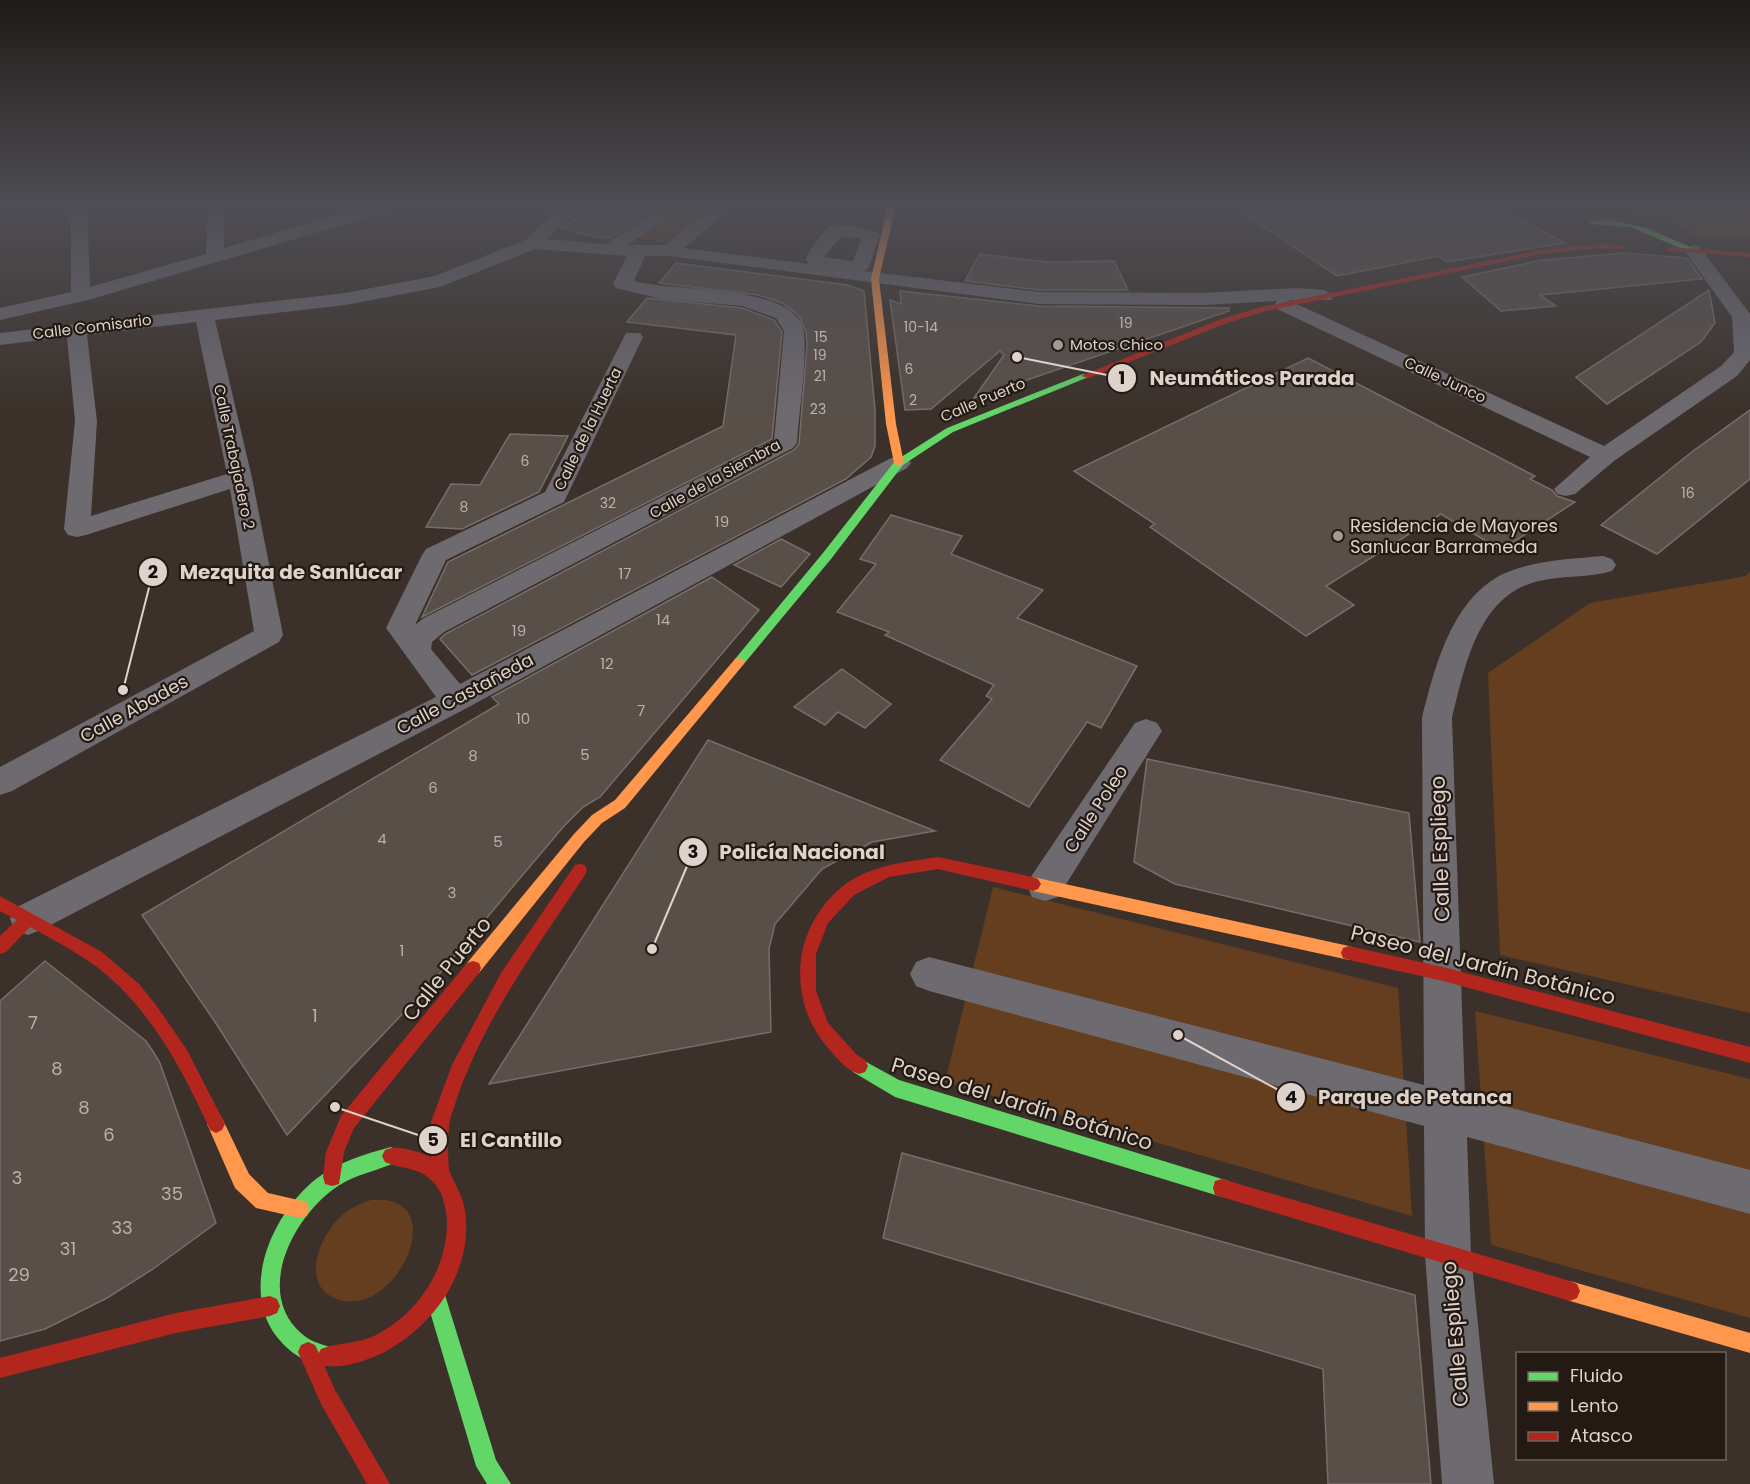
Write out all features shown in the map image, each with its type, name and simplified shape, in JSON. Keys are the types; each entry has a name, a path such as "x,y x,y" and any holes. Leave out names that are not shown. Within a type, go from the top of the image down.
{"main road":[{"path":"876,274 891,424 899,463"},
{"name":"Calle Puerto","path":"609,829 620,804 827,556 899,463 950,430 1224,321 1284,305 1432,274"},
{"path":"891,424 912,432 950,430"},
{"name":"Calle Puerto","path":"332,1178 335,1152 347,1122 579,838 597,819 620,804"},
{"path":"440,1173 440,1122 458,1071 507,978 591,857"},
{"name":"Paseo del Jardín Botánico","path":"1750,1055 1443,974 938,863 894,867 873,874 854,886 837,900 824,917 814,936 808,957 806,980 810,1002 819,1025 832,1045 849,1063 870,1078 895,1088 1750,1344"},
{"path":"0,903 98,958 143,1000 195,1077 242,1181 263,1201 300,1209"},
{"path":"0,947 28,919"},
{"path":"391,1156 418,1160 440,1173 452,1191 458,1213 458,1240 450,1267 435,1295 414,1320 389,1340 361,1353 333,1357 308,1352 291,1341 277,1326 270,1306 270,1274 280,1240 300,1209 332,1178 362,1162 391,1156"},
{"path":"435,1295 487,1466 500,1484"},
{"path":"0,1368 176,1323 270,1306"},
{"path":"308,1352 328,1397 380,1484"}],"street":[{"path":"81,274 81,296"},
{"path":"0,315 81,296 156,274"},
{"name":"Calle Comisario","path":"0,337 345,299 440,281 457,274"},
{"name":"Calle de la Siembra","path":"416,651 419,638 434,626 785,443 794,331 789,320 780,310 745,302 646,292 623,284 628,274"},
{"path":"844,274 968,291 1039,297 1203,299 1297,294 1324,296"},
{"path":"1566,489 1606,456 1729,371 1745,353 1742,317 1711,274"},
{"name":"Calle Junco","path":"1284,305 1606,456"},
{"path":"0,315 43,306 46,329 0,337"},
{"name":"Calle Trabajadero 2","path":"204,314 240,478 269,635"},
{"path":"76,329 86,421 77,529 240,478"},
{"name":"Calle de la Huerta","path":"416,651 400,628 435,555 555,497 633,337"},
{"name":"Calle Castañeda","path":"28,919 456,700 899,463"},
{"name":"Calle Espliego","path":"1468,1484 1448,1255 1437,718 1451,664 1472,620 1490,597 1512,581 1546,571 1603,565"},
{"name":"Calle Abades","path":"0,782 269,635"},
{"path":"416,651 456,700"},
{"name":"Calle Poleo","path":"1045,886 1146,731"},
{"path":"929,974 1750,1192"}],"shaded area":[{"path":"1750,571 1750,1013 1500,955 1488,673 1590,603 1746,576"},
{"path":"993,887 1398,988 1412,1216 945,1082"},
{"path":"1475,1011 1750,1079 1750,1318 1491,1245"},
{"path":"371,1200 390,1201 406,1210 413,1225 412,1243 404,1262 392,1280 376,1294 357,1301 337,1299 326,1293 319,1284 316,1273 320,1249 325,1237 339,1218 354,1207"}],"building":[{"path":"666,274 764,274 848,285 864,291 875,410 875,446 871,457 846,479 472,675 440,639 445,634 794,450 799,444 807,345 806,332 799,316 782,303 758,295 659,283"},
{"path":"969,274 1120,274 1128,290 1039,290 965,281"},
{"path":"1475,274 1699,274 1702,279 1540,295 1556,306 1501,311 1462,277"},
{"path":"1709,290 1715,323 1701,342 1607,404 1576,377"},
{"path":"900,291 1039,306 1229,308 1229,311 974,398 1004,355 1000,351 931,409 905,410 890,300 901,304"},
{"path":"647,298 742,308 774,320 782,332 772,439 422,617 448,562 723,426 736,335 627,322"},
{"path":"1308,358 1535,476 1530,479 1552,490 1557,496 1575,502 1501,550 1441,514 1326,586 1354,605 1306,636 1150,527 1155,524 1074,471"},
{"path":"1750,410 1750,479 1657,554 1601,525 1693,451"},
{"path":"510,434 568,436 539,492 462,529 426,527 451,484 480,485"},
{"path":"891,515 962,536 951,554 1043,590 1017,618 1137,666 1101,728 1087,722 1029,807 940,760 992,699 986,696 994,685 885,635 889,632 837,612 876,564 860,559"},
{"path":"781,539 810,554 781,587 734,565"},
{"path":"712,577 759,610 600,797 583,807 564,826 430,985 287,1135 217,1025 142,915 499,704 492,697"},
{"path":"842,669 891,704 865,728 838,712 825,725 794,707"},
{"path":"708,740 935,831 872,842 822,869 775,924 769,949 771,1032 489,1084"},
{"path":"1147,759 1409,813 1420,942 1175,884 1134,862"},
{"path":"45,961 146,1041 154,1053 160,1063 216,1223 153,1269 107,1298 45,1329 0,1341 0,1001"},
{"path":"902,1153 1415,1295 1431,1484 1328,1484 1323,1369 883,1238"}],"traffic: fast":[{"path":"739,662 827,556 899,463 950,430 1086,376"},
{"path":"859,1066 895,1088 1222,1188"},
{"path":"328,1356 300,1346 279,1322 272,1304 270,1284 279,1244 301,1208 322,1186 350,1169 391,1156"},
{"path":"435,1295 487,1466 500,1484"}],"traffic: slow":[{"path":"876,274 891,424 899,463"},
{"path":"473,968 579,838 597,819 620,804 739,662"},
{"path":"1033,884 1349,953"},
{"path":"216,1124 242,1181 263,1201 300,1209"},
{"path":"1570,1291 1750,1343"}],"traffic: jam":[{"path":"1086,376 1224,321 1264,309 1433,274"},
{"path":"859,1066 851,1061 822,1028 808,991 808,954 822,919 849,890 887,871 938,863 1033,884"},
{"path":"440,1173 440,1122 458,1071 507,978 580,870"},
{"path":"0,903 96,957 133,990 150,1010 181,1056 216,1124"},
{"path":"0,947 28,919"},
{"path":"1349,953 1443,974 1750,1055"},
{"path":"332,1177 335,1152 347,1122 473,968"},
{"path":"328,1356 354,1353 379,1344 402,1330 422,1312 439,1290 450,1265 457,1239 456,1213 448,1187 441,1176 425,1164 391,1156"},
{"path":"1222,1188 1570,1291"},
{"path":"0,1368 176,1323 270,1306"},
{"path":"308,1352 328,1397 379,1484"}],"place":[{"name":"Motos Chico","path":"1058,345"},
{"name":"Neumáticos Parada","path":"1017,357"},
{"name":"Residencia de Mayores Sanlucar Barrameda","path":"1338,536"},
{"name":"Mezquita de Sanlúcar","path":"123,690"},
{"name":"Policía Nacional","path":"652,949"},
{"name":"Parque de Petanca","path":"1178,1035"},
{"name":"El Cantillo","path":"335,1107"}]}
